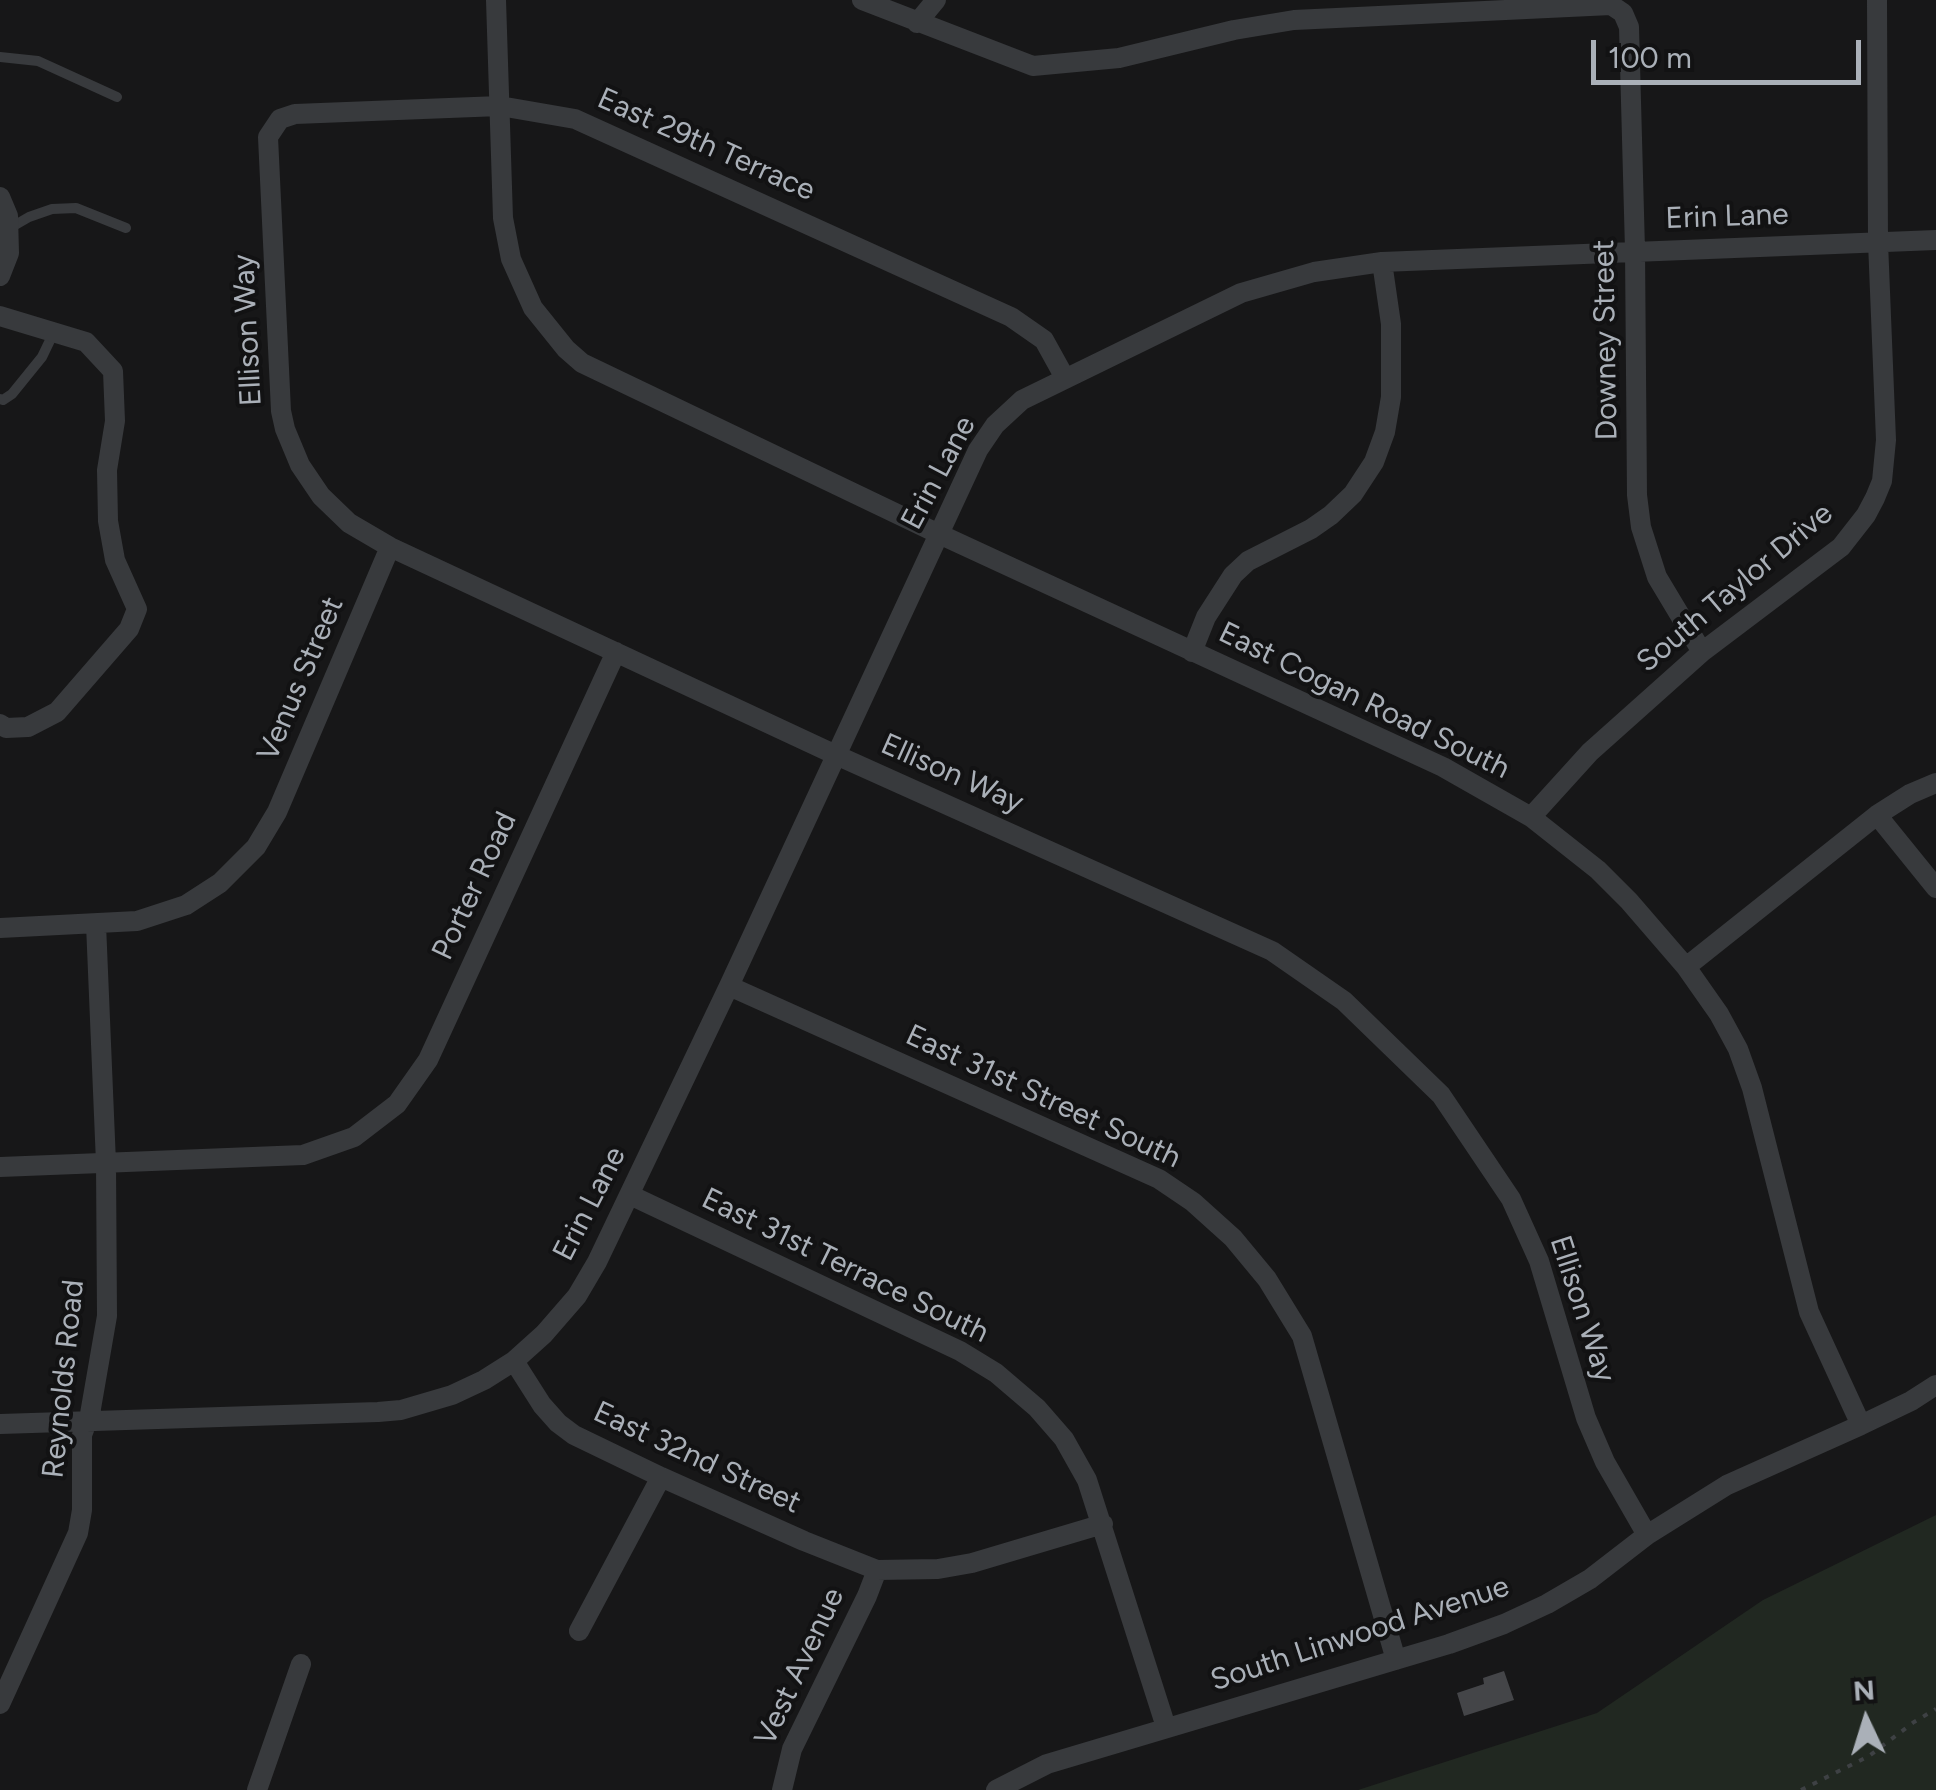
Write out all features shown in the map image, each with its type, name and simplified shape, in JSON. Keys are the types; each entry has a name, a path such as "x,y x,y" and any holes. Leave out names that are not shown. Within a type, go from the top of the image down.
{"street":[{"name":"East Cogan Road South","path":"496,0 504,218 511,259 533,308 566,349 582,362 939,534 1443,767 1531,816 1598,870 1629,901 1686,966 1738,1049 1752,1088 1809,1312 1861,1425"},
{"path":"862,0 918,23 936,0"},
{"name":"South Taylor Drive","path":"1531,816 1590,752 1702,652 1841,547 1875,498 1882,481 1886,440 1878,242 1877,0"},
{"name":"Downey Street","path":"918,23 1033,66 1119,58 1294,20 1611,6 1623,13 1629,27 1640,526 1657,578 1702,652"},
{"name":"East 29th Terrace","path":"277,124 294,114 500,106 575,119 1011,316 1044,340 1065,378"},
{"name":"Ellison Way","path":"277,124 268,138 281,410 300,464 321,496 349,523 390,547 836,755 1272,951 1344,1001 1441,1095 1511,1200 1539,1261 1586,1418 1605,1462 1648,1536"},
{"path":"0,197 9,229 9,254 0,276"},
{"name":"Erin Lane","path":"514,1361 544,1334 598,1262 978,450 995,425 1022,400 1240,294 1314,272 1382,262 1936,240"},
{"path":"1192,652 1206,617 1233,575 1248,562 1331,515 1353,494 1374,462 1385,432 1391,397 1391,324 1382,262"},
{"path":"0,316 86,342 114,371 115,421 107,470 108,522 115,560 136,609 129,629 57,712 28,727 6,728 0,724"},
{"name":"Venus Street","path":"96,924 137,921 186,904 220,883 256,847 277,812 390,547"},
{"name":"Porter Road","path":"106,1163 303,1154 354,1137 397,1104 428,1060 616,652"},
{"path":"1686,966 1877,814 1936,783"},
{"path":"1877,814 1936,888"},
{"path":"0,928 96,924"},
{"name":"Reynolds Road","path":"0,1704 78,1532 82,1510 82,1435 90,1414 106,1316 106,1163 96,924"},
{"name":"East 31st Street South","path":"729,986 1159,1179 1232,1238 1268,1279 1302,1336 1396,1660"},
{"path":"0,1167 106,1163"},
{"name":"East 31st Terrace South","path":"630,1196 960,1351 1038,1408 1064,1439 1087,1480 1166,1728"},
{"path":"0,1424 402,1410 452,1395 514,1361"},
{"name":"East 32nd Street","path":"514,1361 542,1406 574,1435 661,1478 876,1570 938,1570 972,1564 1103,1524"},
{"name":"South Linwood Avenue","path":"996,1790 1047,1764 1504,1624 1590,1579 1727,1485 1861,1425 1936,1385"},
{"path":"580,1631 661,1478"},
{"name":"Vest Avenue","path":"782,1790 792,1748 876,1570"},
{"path":"256,1790 301,1664"}],"lane":[{"path":"0,57 38,61 117,97"},
{"path":"9,229 52,208 76,208 126,228"},
{"path":"0,399 12,394 32,369 54,331"}],"path":[{"path":"1801,1790 1869,1756 1936,1709"}],"shaded area":[{"path":"1936,1515 1936,1790 1358,1790 1597,1713 1763,1600"}],"building":[{"path":"1504,1671 1514,1700 1464,1716 1457,1693 1484,1684 1483,1678"}]}
